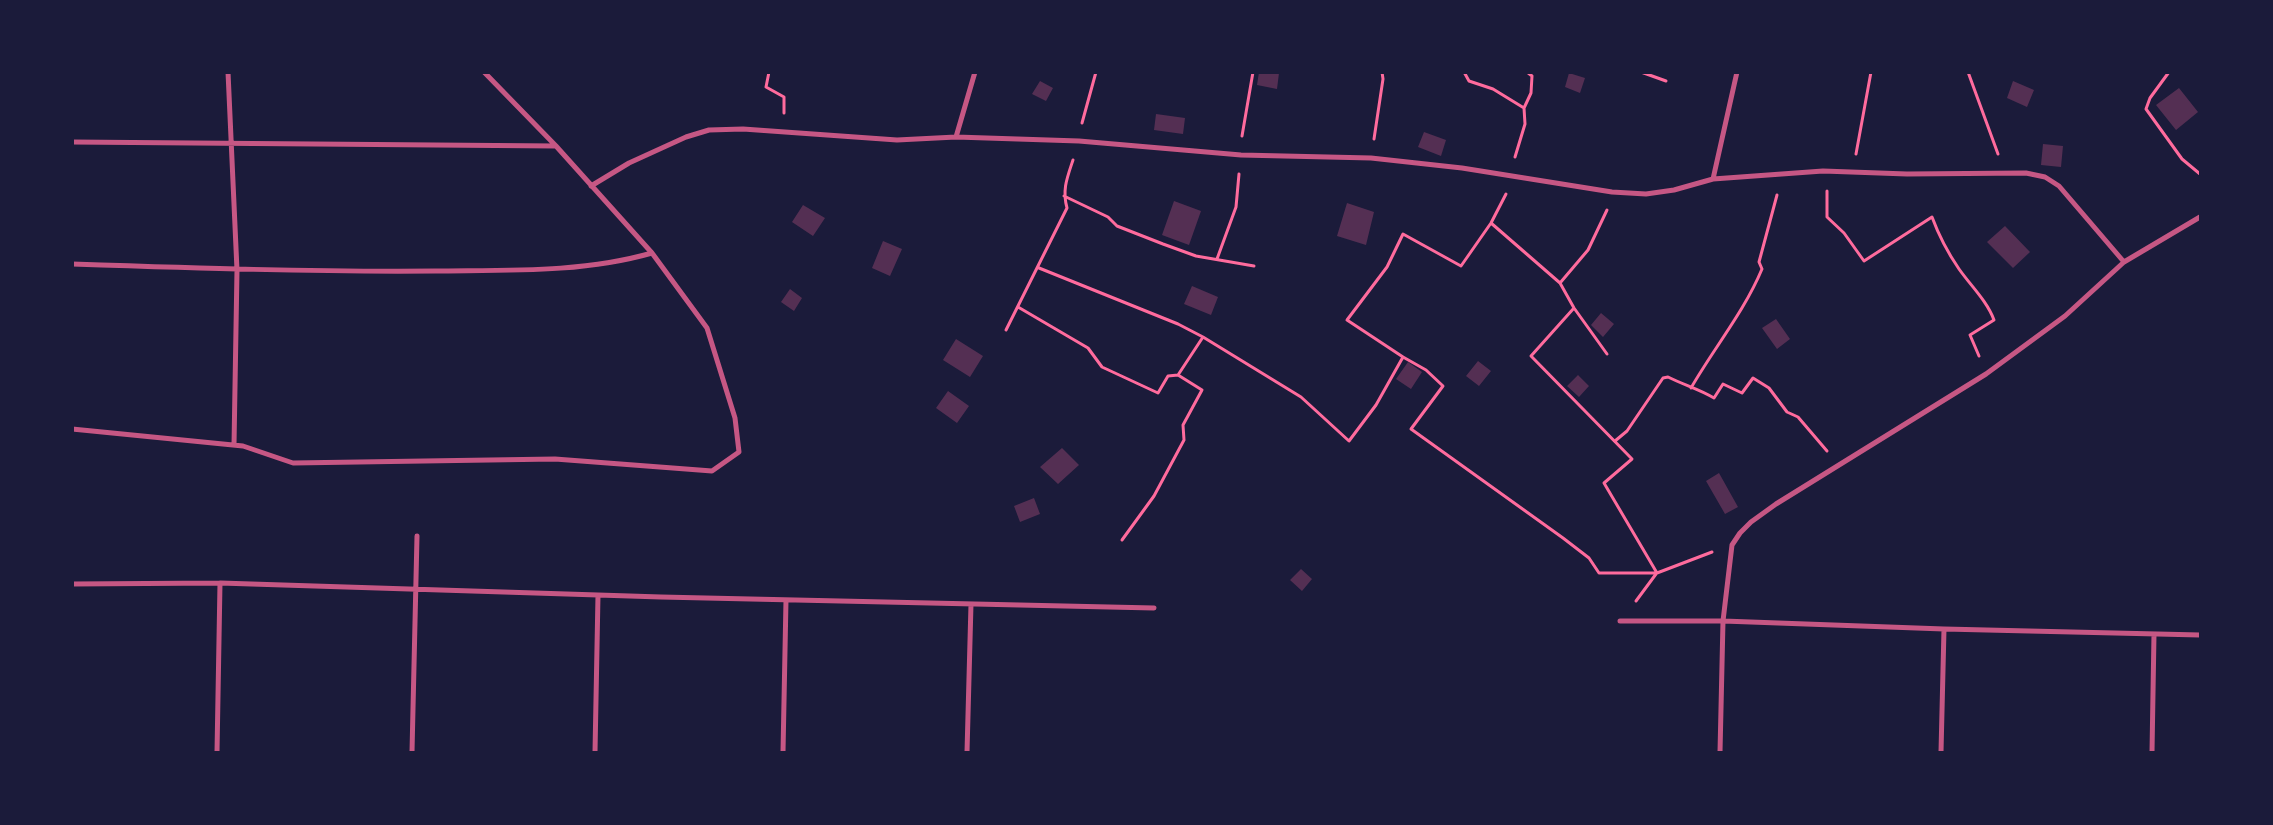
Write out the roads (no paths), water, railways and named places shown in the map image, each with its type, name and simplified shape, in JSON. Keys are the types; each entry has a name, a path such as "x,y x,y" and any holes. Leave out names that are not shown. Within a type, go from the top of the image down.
{"street":[{"path":"228,72 237,270 234,445"},
{"path":"72,428 243,446 293,463 555,459 712,471 739,452 735,418 707,328 652,253 556,146 484,72"},
{"path":"956,137 975,72"},
{"path":"1713,179 1737,72"},
{"path":"591,186 629,163 686,137 709,130 783,131 897,140 956,137 1079,142 1241,155 1371,158 1462,168 1612,192 1646,194 1674,190 1713,179 1823,171 2026,173 2046,177 2059,186 2124,262"},
{"path":"72,142 230,145 556,146"},
{"path":"1720,752 1723,621 1727,574 1732,545 1740,533 1751,522 1986,374 2065,316 2124,262 2200,217"},
{"path":"72,264 237,270 399,271 552,269 629,260 652,253"},
{"path":"412,752 417,536"},
{"path":"217,752 220,583"},
{"path":"72,584 220,583 598,595 1154,608"},
{"path":"595,752 598,595"},
{"path":"783,752 786,600"},
{"path":"966,752 971,604"},
{"path":"1620,621 1723,621 1944,629 2200,635"},
{"path":"1941,752 1944,629"},
{"path":"2152,752 2154,634"}]}
